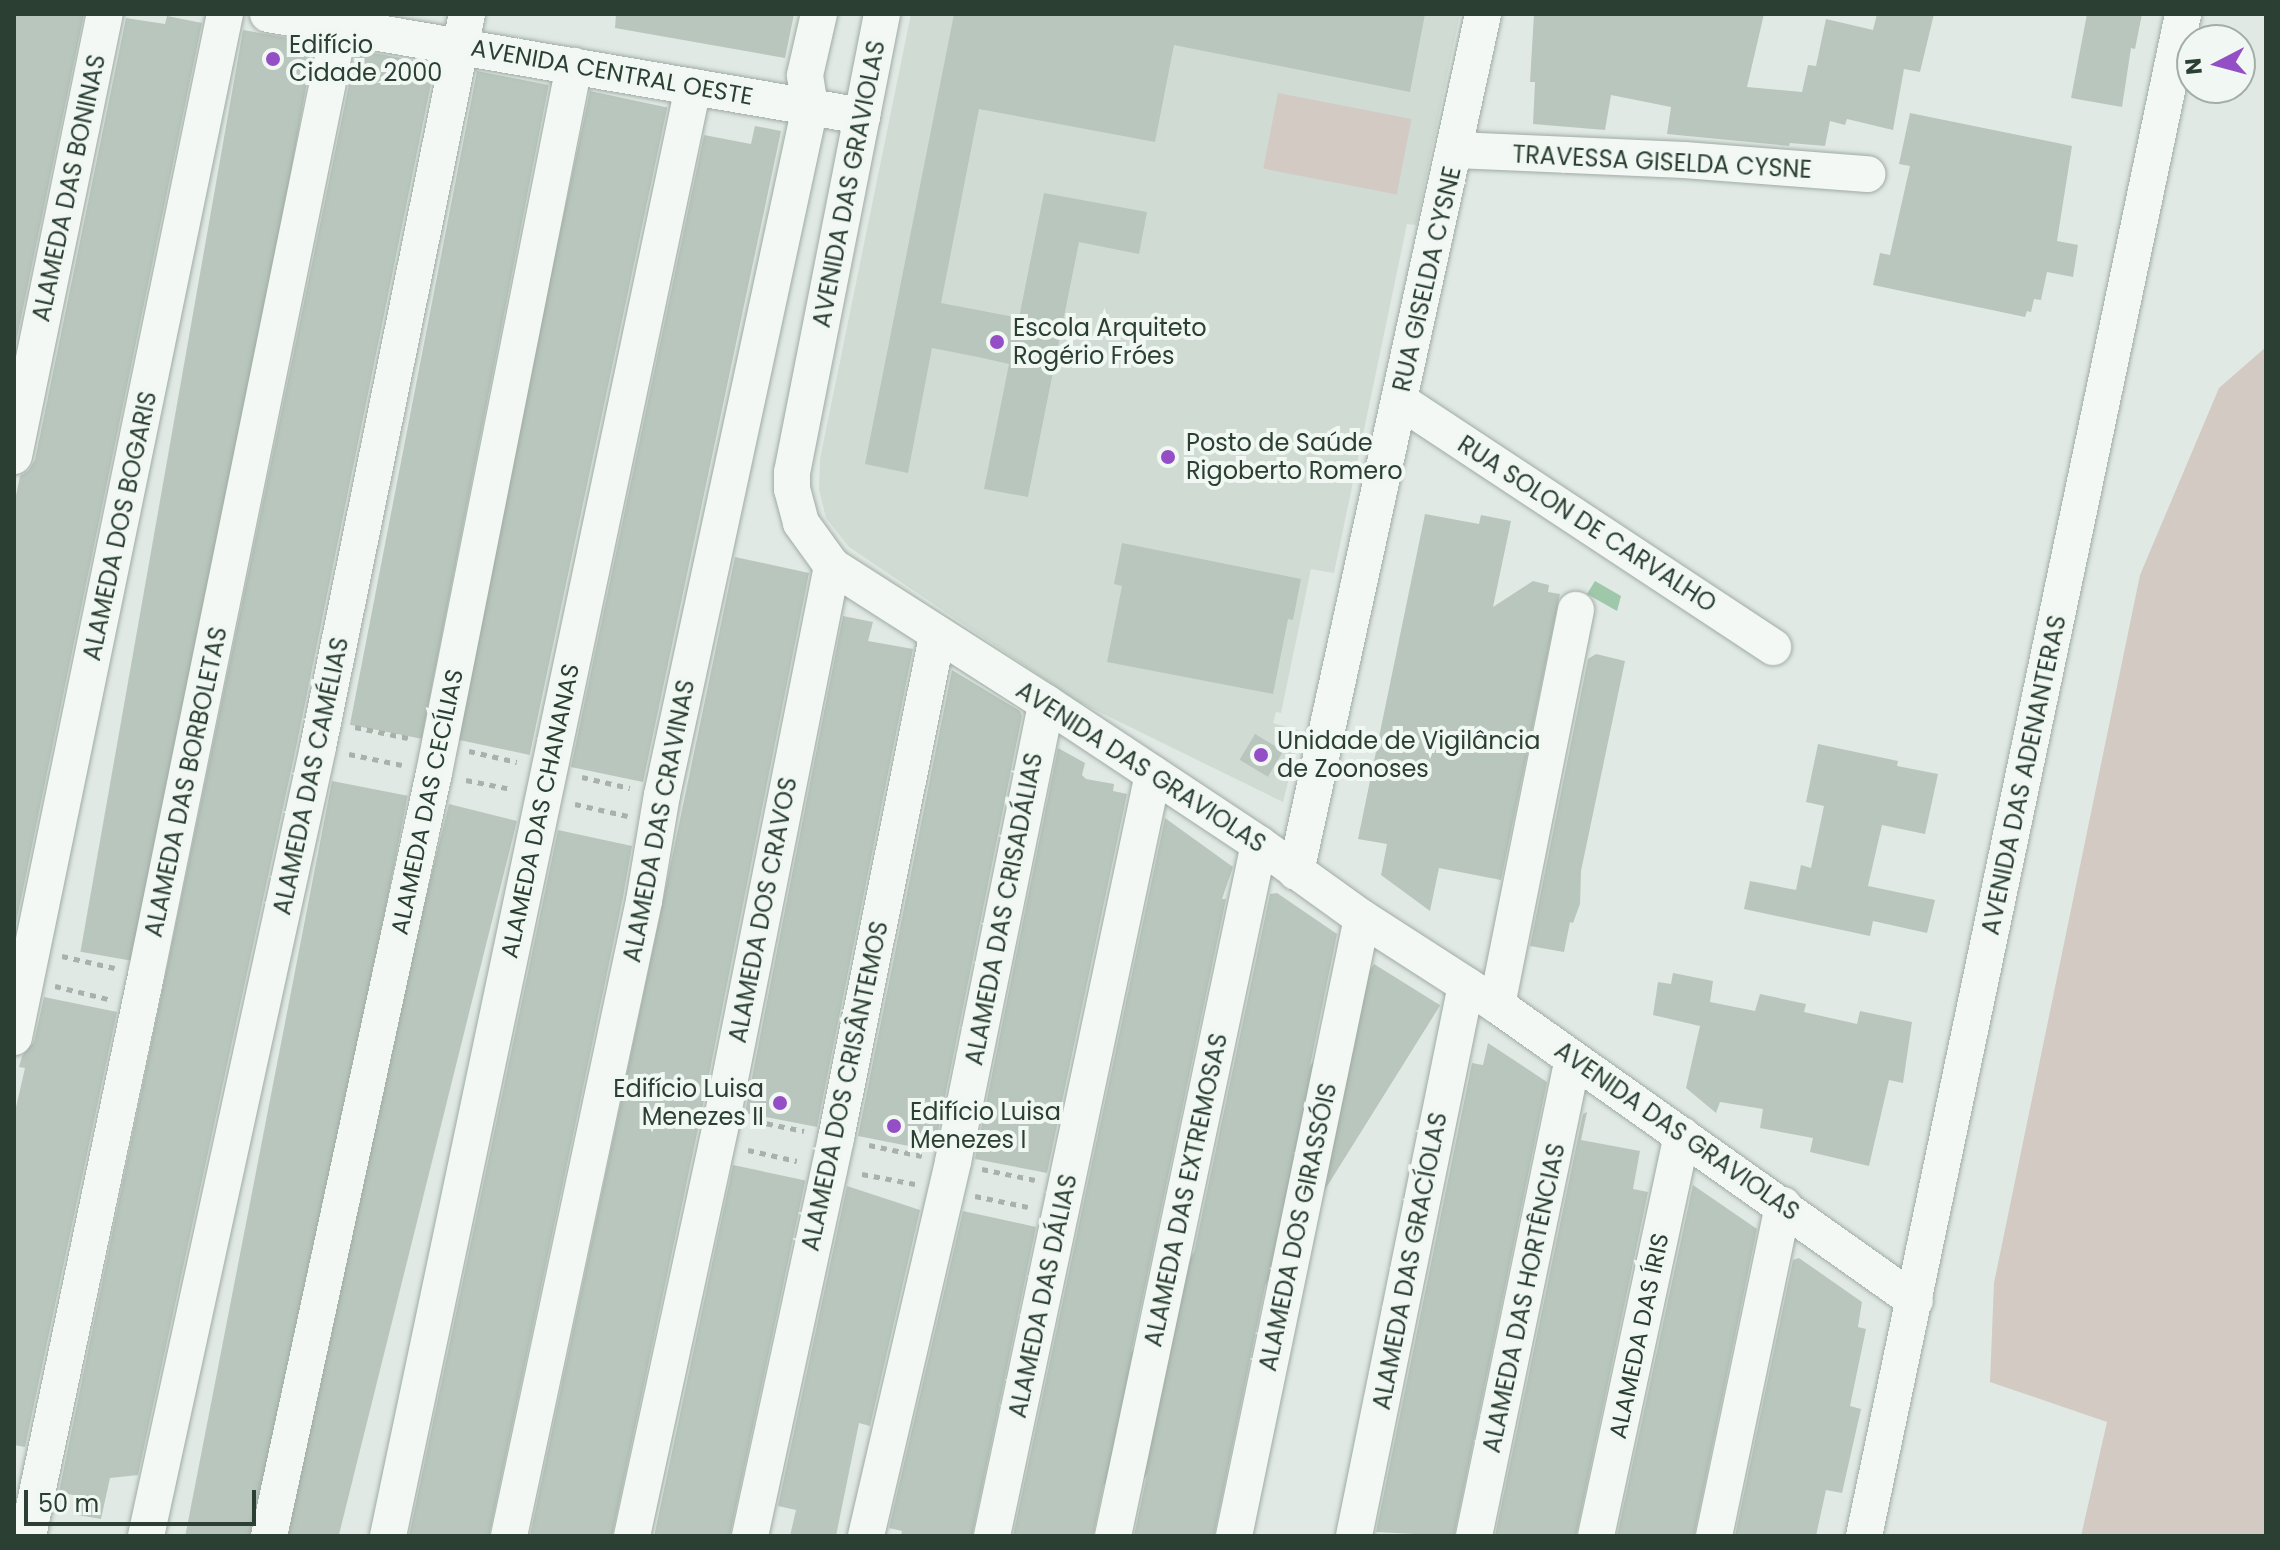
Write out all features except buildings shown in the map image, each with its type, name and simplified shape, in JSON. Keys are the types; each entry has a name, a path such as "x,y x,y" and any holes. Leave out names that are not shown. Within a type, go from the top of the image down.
{"street":[{"name":"ALAMEDA DAS BONINAS","path":"14,456 105,14"},
{"name":"ALAMEDA DOS BOGARIS","path":"14,1037 225,14"},
{"name":"AVENIDA CENTRAL OESTE","path":"268,14 339,28 463,30 574,66 862,116"},
{"name":"ALAMEDA DAS CRAVINAS","path":"509,1536 644,901 659,809 810,107 805,75 819,14"},
{"name":"AVENIDA DAS GRAVIOLAS","path":"882,14 792,472 792,489 801,523 832,566 1046,703 1259,844 1362,918 1497,1005 1915,1301"},
{"name":"RUA GISELDA CYSNE","path":"1296,872 1456,150 1483,14"},
{"name":"AVENIDA DAS ADENANTERAS","path":"1864,1536 2183,14"},
{"name":"ALAMEDA DAS BORBOLETAS","path":"28,1536 143,992 339,28"},
{"name":"ALAMEDA DAS CAMÉLIAS","path":"146,1536 320,734 463,30"},
{"name":"ALAMEDA DAS CECÍLIAS","path":"269,1536 437,758 574,66"},
{"name":"ALAMEDA DAS CHANANAS","path":"388,1536 455,1231 545,783 693,87"},
{"name":"TRAVESSA GISELDA CYSNE","path":"1456,150 1684,160 1867,174"},
{"name":"RUA SOLON DE CARVALHO","path":"1400,401 1773,647"},
{"name":"ALAMEDA DOS CRAVOS","path":"632,1536 719,1129 832,566"},
{"path":"1497,1005 1576,610"},
{"name":"ALAMEDA DOS CRISÂNTEMOS","path":"750,1536 833,1153 937,636"},
{"name":"ALAMEDA DAS CRISADÁLIAS","path":"866,1536 950,1176 1046,703"},
{"name":"ALAMEDA DAS DÁLIAS","path":"992,1536 1153,774"},
{"name":"ALAMEDA DAS EXTREMOSAS","path":"1113,1536 1259,844"},
{"name":"ALAMEDA DOS GIRASSÓIS","path":"1234,1536 1362,918"},
{"name":"ALAMEDA DAS GRACÍOLAS","path":"1354,1536 1466,985"},
{"name":"ALAMEDA DAS HORTÊNCIAS","path":"1474,1536 1573,1060"},
{"name":"ALAMEDA DAS ÍRIS","path":"1596,1536 1682,1135"},
{"path":"1714,1536 1783,1205"}],"path":[{"path":"320,734 659,809"},
{"path":"320,734 659,809"},
{"path":"29,964 143,992"},
{"path":"29,964 143,992"},
{"path":"719,1129 1064,1200"},
{"path":"719,1129 1064,1200"}],"shaded area":[{"name":"Escola Arquiteto Rogério Fróes","path":"911,14 1460,14 1416,225 1407,224 1334,573 1311,569 1281,713 1276,712 1273,723 1301,731 1283,802 1079,702 849,547 826,518 819,490 820,459"},
{"path":"1278,93 1412,119 1397,195 1263,169"},
{"path":"2266,347 2266,1536 2081,1536 2107,1422 1990,1382 1994,1283 2140,575 2219,388"},
{"path":"1595,581 1621,596 1617,611 1587,594"}],"place":[{"name":"Edifício Cidade 2000","path":"273,59"},
{"name":"Escola Arquiteto Rogério Fróes","path":"997,342"},
{"name":"Posto de Saúde Rigoberto Romero","path":"1168,457"},
{"name":"Unidade de Vigilância de Zoonoses","path":"1261,755"},
{"name":"Edifício Luisa Menezes II","path":"780,1103"},
{"name":"Edifício Luisa Menezes I","path":"894,1126"}]}
